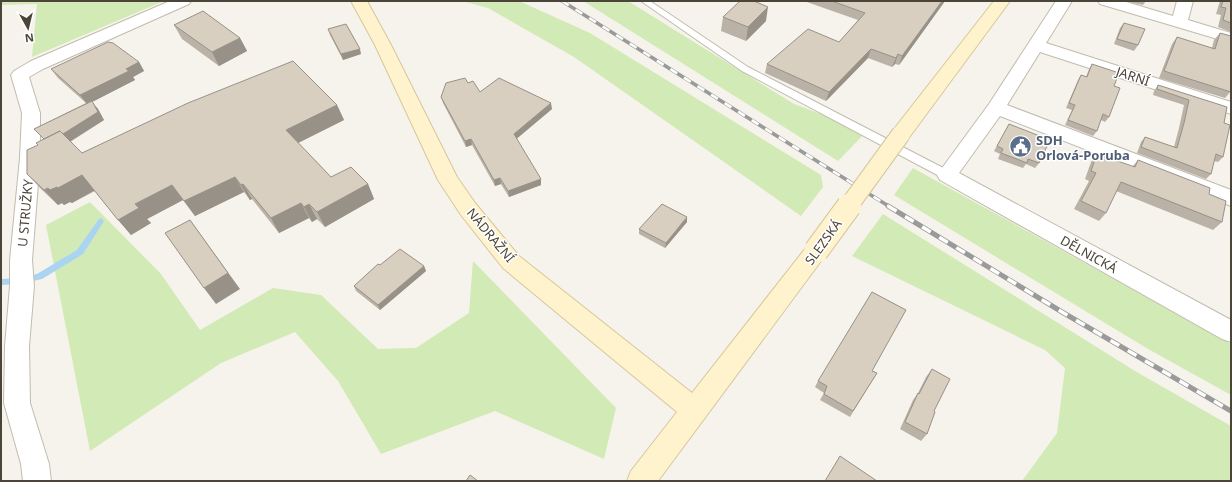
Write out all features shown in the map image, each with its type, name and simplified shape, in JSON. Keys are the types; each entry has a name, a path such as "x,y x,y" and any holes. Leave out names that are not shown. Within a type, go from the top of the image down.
{"street":[{"name":"U STRUŽKY","path":"37,481 35,464 17,403 17,346 22,280 21,260 30,158 31,113 20,75 37,65 183,1"},
{"name":"NÁDRAŽNÍ","path":"359,1 383,45 448,180 468,209 512,262 539,286 695,411"},
{"name":"SLEZSKÁ","path":"641,481 816,251 901,134 1002,1"},
{"path":"947,175 996,108 1064,1"},
{"path":"1106,1 1231,38"},
{"path":"1179,22 1185,1"},
{"name":"JARNÍ","path":"1036,45 1231,108"},
{"path":"996,108 1231,198"},
{"name":"DĚLNICKÁ","path":"947,175 1231,332"}],"lane":[{"path":"645,1 745,69 947,175"}],"green space":[{"path":"1,1 164,1 32,57 37,4 1,5"},
{"path":"462,1 519,1 590,33 821,175 823,187 801,216 574,57 488,8"},
{"path":"583,1 628,1 794,104 867,131 838,161"},
{"path":"913,168 1231,344 1231,395 1148,349 894,195"},
{"path":"90,202 161,274 200,330 273,288 321,295 378,349 416,348 469,313 473,261 616,408 604,459 495,411 381,454 338,381 295,332 221,363 90,451 46,225"},
{"path":"883,214 1135,371 1231,426 1231,481 1022,481 1057,433 1065,368 1045,350 852,256"}],"building":[{"path":"740,1 754,1 768,7 748,27 723,17"},
{"path":"832,1 942,1 902,56 898,54 896,58 871,49 829,92 767,64 808,29 839,42 865,13"},
{"path":"1223,1 1231,1 1231,23 1223,20 1226,8 1221,7"},
{"path":"203,11 240,38 212,52 174,25"},
{"path":"1124,23 1145,29 1138,45 1117,39"},
{"path":"346,24 360,49 341,54 328,29"},
{"path":"1220,33 1231,36 1231,92 1164,71 1177,37 1215,49"},
{"path":"108,42 113,43 139,62 126,69 129,71 80,95 51,69"},
{"path":"293,61 337,105 286,130 331,177 351,167 368,184 317,212 309,204 304,207 301,203 271,218 243,184 241,185 235,177 184,201 172,185 135,204 139,208 118,220 82,175 58,188 57,187 50,190 48,188 44,190 27,174 27,150 38,145 36,143 60,131 82,153 188,103"},
{"path":"1092,64 1119,73 1114,86 1120,88 1109,117 1103,114 1097,131 1068,120 1075,105 1069,103 1081,75 1087,77"},
{"path":"465,78 468,83 473,81 480,92 499,78 551,103 514,134 541,179 508,191 500,178 494,180 471,139 465,141 441,97 446,83"},
{"path":"1158,85 1227,107 1224,123 1230,125 1223,157 1216,154 1211,174 1141,147 1145,137 1177,148 1184,123 1189,100 1157,89"},
{"path":"92,101 98,112 63,134 60,131 44,139 34,129"},
{"path":"1009,124 1050,140 1039,163 1028,159 1027,163 1001,153 1003,149 997,146"},
{"path":"1097,154 1135,167 1138,160 1210,188 1209,194 1226,201 1222,222 1121,182 1106,213 1081,201 1096,173 1091,171"},
{"path":"662,204 687,217 666,243 639,229"},
{"path":"190,220 228,273 204,288 165,233"},
{"path":"400,249 424,266 378,305 354,286 378,264 380,265"},
{"path":"872,292 906,310 872,371 877,373 853,411 824,394 827,386 818,381"},
{"path":"932,369 950,379 934,411 935,412 927,434 905,422 918,393 919,394"},
{"path":"840,456 877,481 825,481"},
{"path":"470,475 478,481 466,481"}],"waterway":[{"path":"1,282 21,281 39,277 80,252 101,221"}],"railway":[{"path":"562,1 890,207"},
{"path":"888,206 1062,312 1231,411"}],"place":[{"name":"SDH Orlová-Poruba","path":"1020,147"}]}
